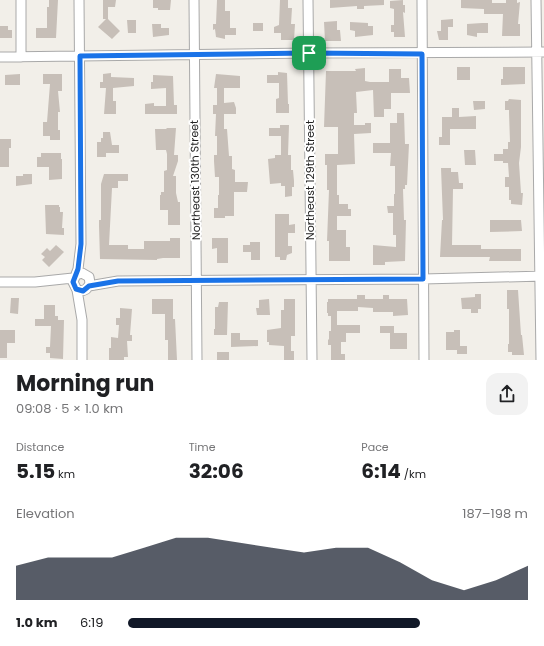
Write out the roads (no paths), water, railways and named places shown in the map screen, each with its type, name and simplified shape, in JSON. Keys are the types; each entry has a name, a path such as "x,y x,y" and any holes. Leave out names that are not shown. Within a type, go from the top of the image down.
{"street":[{"path":"21,0 21,57"},
{"path":"79,0 81,244 83,246 82,360"},
{"name":"Northeast 130th Street","path":"194,0 197,360"},
{"name":"Northeast 129th Street","path":"308,0 312,360"},
{"path":"422,0 424,360"},
{"path":"536,0 540,52 542,236 541,360"},
{"path":"0,57 540,52"},
{"path":"0,282 423,279 542,275"}]}
